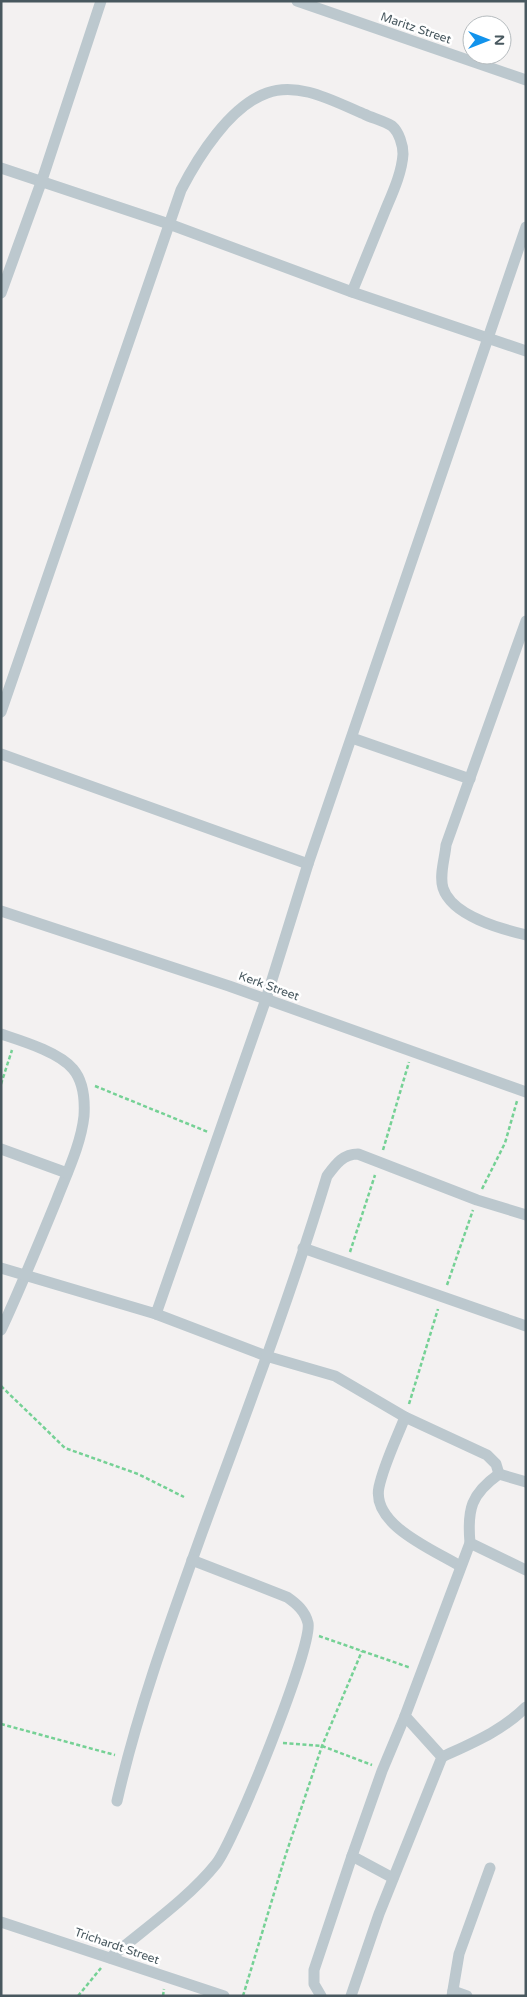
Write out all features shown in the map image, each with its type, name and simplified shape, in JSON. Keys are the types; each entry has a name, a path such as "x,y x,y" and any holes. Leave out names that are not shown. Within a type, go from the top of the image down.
{"street":[{"path":"1,293 42,180 101,1"},
{"name":"Maritz Street","path":"297,1 526,80"},
{"path":"1,712 181,190 194,166 231,119 255,98 267,92 283,89 304,91 329,99 392,127 401,141 403,153 395,186 352,292"},
{"path":"1,168 42,180 169,224 352,292 526,351"},
{"path":"156,1314 266,999 308,864 526,228"},
{"path":"526,621 446,845 442,876 443,888 450,900 469,915 495,927 526,935"},
{"path":"352,738 470,779"},
{"path":"1,754 308,864"},
{"name":"Kerk Street","path":"1,911 266,999 523,1091"},
{"path":"1,1034 60,1059 72,1068 80,1080 85,1103 84,1118 67,1174 26,1275 1,1330"},
{"path":"1,1149 67,1174"},
{"path":"117,1801 126,1758 170,1620 266,1356 327,1176 337,1162 350,1154 358,1154 477,1200 526,1215"},
{"path":"303,1248 526,1326"},
{"path":"1,1268 156,1314 266,1356 335,1376 405,1418 487,1455 496,1464 500,1474"},
{"path":"405,1418 379,1486 379,1501 382,1511 395,1526 460,1566"},
{"path":"321,1996 314,1984 314,1970 382,1770 405,1716 470,1543 469,1516 472,1503 486,1483 500,1474 526,1482"},
{"path":"470,1543 526,1570"},
{"path":"110,1958 200,1881 216,1864 227,1847 271,1742 306,1643 308,1632 305,1615 298,1605 287,1597 192,1560"},
{"path":"351,1996 393,1878 442,1757 495,1732 514,1719 526,1707"},
{"path":"405,1716 442,1757"},
{"path":"352,1856 393,1878"},
{"path":"467,1996 452,1993 459,1954 490,1868"},
{"name":"Trichardt Street","path":"1,1922 224,1996"}],"path":[{"path":"1,1084 16,1039"},
{"path":"80,1080 218,1136"},
{"path":"405,1418 442,1298 477,1200 505,1143 523,1091"},
{"path":"1,1386 65,1448 138,1474 184,1497"},
{"path":"308,1632 422,1672"},
{"path":"243,1996 285,1857 322,1746 362,1651"},
{"path":"1,1724 126,1758"},
{"path":"271,1742 322,1746 368,1762 382,1770"},
{"path":"78,1996 110,1958"}]}
